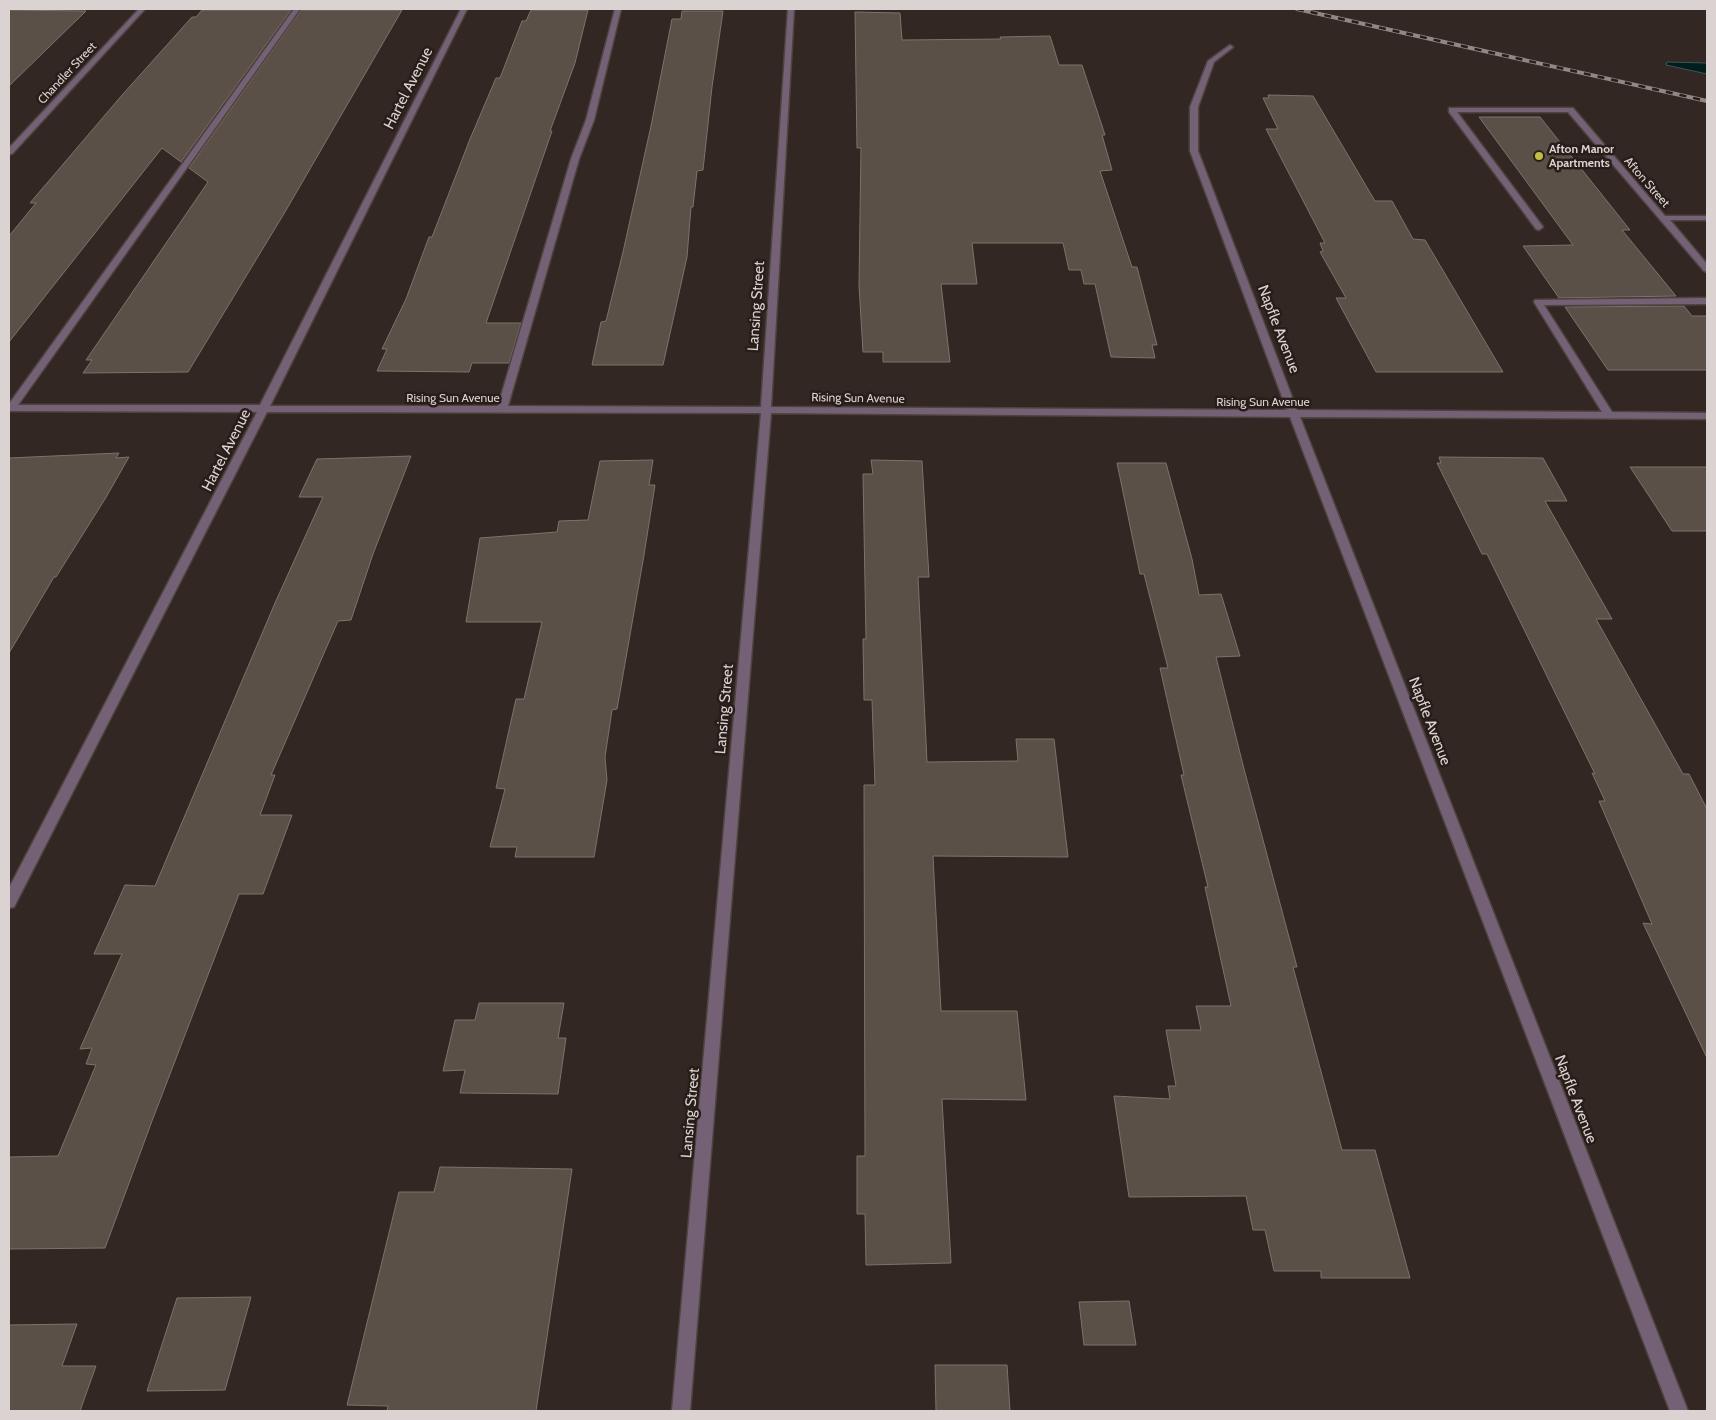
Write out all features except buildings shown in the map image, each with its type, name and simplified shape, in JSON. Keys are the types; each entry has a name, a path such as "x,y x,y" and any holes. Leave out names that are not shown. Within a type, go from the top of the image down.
{"street":[{"name":"Chandler Street","path":"9,152 142,9"},
{"path":"10,408 297,9"},
{"name":"Hartel Avenue","path":"9,902 264,409 464,9"},
{"path":"501,410 507,397 575,159 590,120 618,9"},
{"name":"Lansing Street","path":"681,1411 766,410 791,9"},
{"name":"Napfle Avenue","path":"1230,47 1211,61 1194,108 1194,151 1294,415 1679,1411"},
{"name":"Afton Street","path":"1540,227 1452,110 1570,110 1707,269"},
{"path":"1664,218 1707,218"},
{"path":"1609,416 1538,302 1707,301"},
{"name":"Rising Sun Avenue","path":"10,408 766,410 1294,415 1707,416"}],"water":[{"path":"1667,62 1707,63 1707,74 1666,65"}],"railway":[{"path":"1297,9 1707,101"}],"place":[{"name":"Afton Manor Apartments","path":"1539,156"}]}
